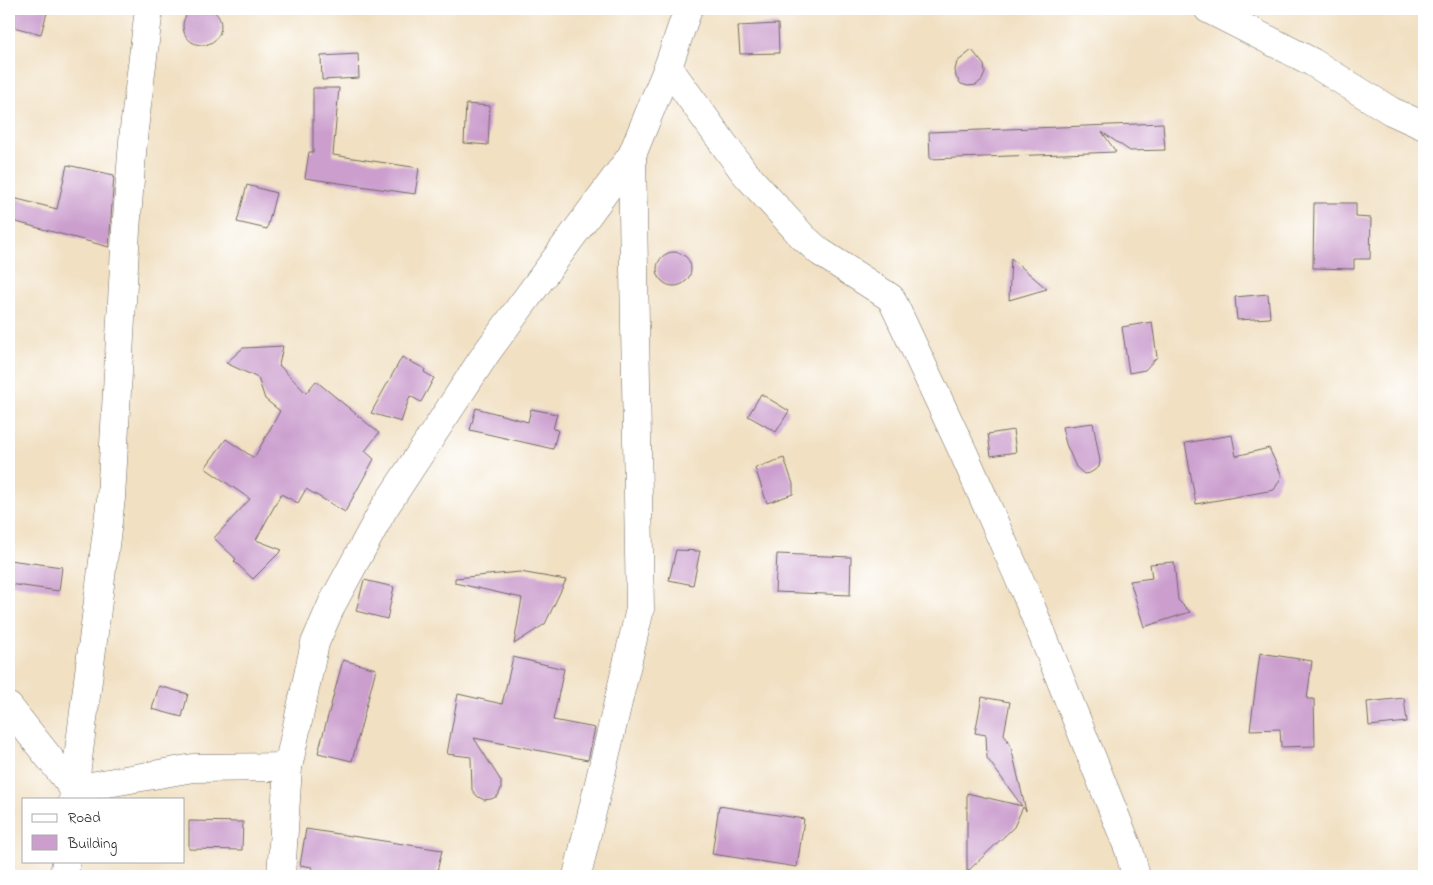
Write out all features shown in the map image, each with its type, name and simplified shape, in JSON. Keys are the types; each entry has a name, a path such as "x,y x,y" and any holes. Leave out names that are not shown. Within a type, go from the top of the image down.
{"street":[{"path":"74,794 111,498 132,157 149,9"},
{"path":"281,876 288,767 315,643 332,604 382,510 487,352 632,155 668,67 688,9"},
{"path":"1208,9 1312,62 1391,111 1424,126"},
{"path":"668,67 744,172 803,237 820,252 890,298 964,454 1026,594 1129,850 1136,876"},
{"path":"577,876 640,609 632,155"},
{"path":"9,707 74,794"},
{"path":"74,794 193,768 288,767"},
{"path":"64,876 66,862"}],"building":[{"path":"202,7 215,13 221,26 215,39 202,45 189,39 183,26 189,13"},
{"path":"9,9 48,9 41,34 9,26"},
{"path":"778,24 779,53 740,54 738,26"},
{"path":"972,50 984,65 985,73 982,80 976,85 968,86 961,84 956,77 955,70 957,62"},
{"path":"358,54 359,78 322,80 321,56"},
{"path":"313,88 339,88 333,155 419,168 415,194 305,178 309,152 313,152"},
{"path":"466,104 490,106 488,145 464,143"},
{"path":"1163,123 1165,150 1130,151 1102,132 1116,152 930,159 929,132"},
{"path":"67,165 114,175 109,247 9,220 9,197 57,209"},
{"path":"247,185 276,193 267,229 237,222"},
{"path":"1314,203 1356,203 1356,217 1371,218 1370,259 1354,259 1354,269 1313,268"},
{"path":"674,252 686,257 691,269 686,281 674,286 662,281 657,269 662,257"},
{"path":"1011,258 1047,289 1009,300"},
{"path":"1268,294 1270,318 1237,320 1235,297"},
{"path":"1152,322 1157,357 1145,370 1129,373 1122,327"},
{"path":"283,346 279,365 306,393 316,381 379,433 365,451 374,459 345,512 306,489 298,503 281,494 256,540 282,550 253,579 214,538 250,499 205,468 226,439 254,458 280,411 265,399 258,378 226,363 243,348"},
{"path":"402,357 425,369 424,372 434,378 421,402 410,396 401,422 371,413"},
{"path":"761,394 789,411 776,432 748,416"},
{"path":"476,408 528,422 531,409 557,414 553,429 558,430 553,449 470,430"},
{"path":"1093,423 1100,461 1099,467 1090,473 1084,474 1076,467 1066,444 1062,427"},
{"path":"1013,430 1016,452 991,456 988,434"},
{"path":"1232,435 1236,456 1269,448 1282,476 1274,490 1196,504 1185,443"},
{"path":"784,458 793,484 793,494 767,503 755,468"},
{"path":"676,550 700,551 693,585 669,580"},
{"path":"777,554 851,557 850,595 775,592"},
{"path":"9,560 62,567 59,591 9,584"},
{"path":"1174,562 1178,600 1190,612 1144,627 1130,581 1152,578 1150,564"},
{"path":"520,572 566,580 545,624 514,644 522,598 455,583 455,578"},
{"path":"364,580 394,587 387,619 356,611"},
{"path":"1260,653 1312,661 1307,699 1314,699 1315,746 1281,747 1280,729 1250,730"},
{"path":"513,657 564,669 553,720 595,728 588,760 474,738 501,781 501,789 498,796 484,800 472,790 471,757 447,754 458,694 502,704"},
{"path":"343,660 376,669 352,761 318,753"},
{"path":"159,686 188,694 182,717 152,709"},
{"path":"982,697 1010,702 1004,734 1011,747 1026,811 1023,807 1014,827 967,872 967,793 1022,806 987,758 986,735 975,733"},
{"path":"1404,698 1407,722 1369,726 1367,702"},
{"path":"719,806 804,819 797,867 712,854"},
{"path":"189,821 243,822 242,850 189,849"},
{"path":"306,829 442,850 436,876 311,876 312,867 300,865"}]}
